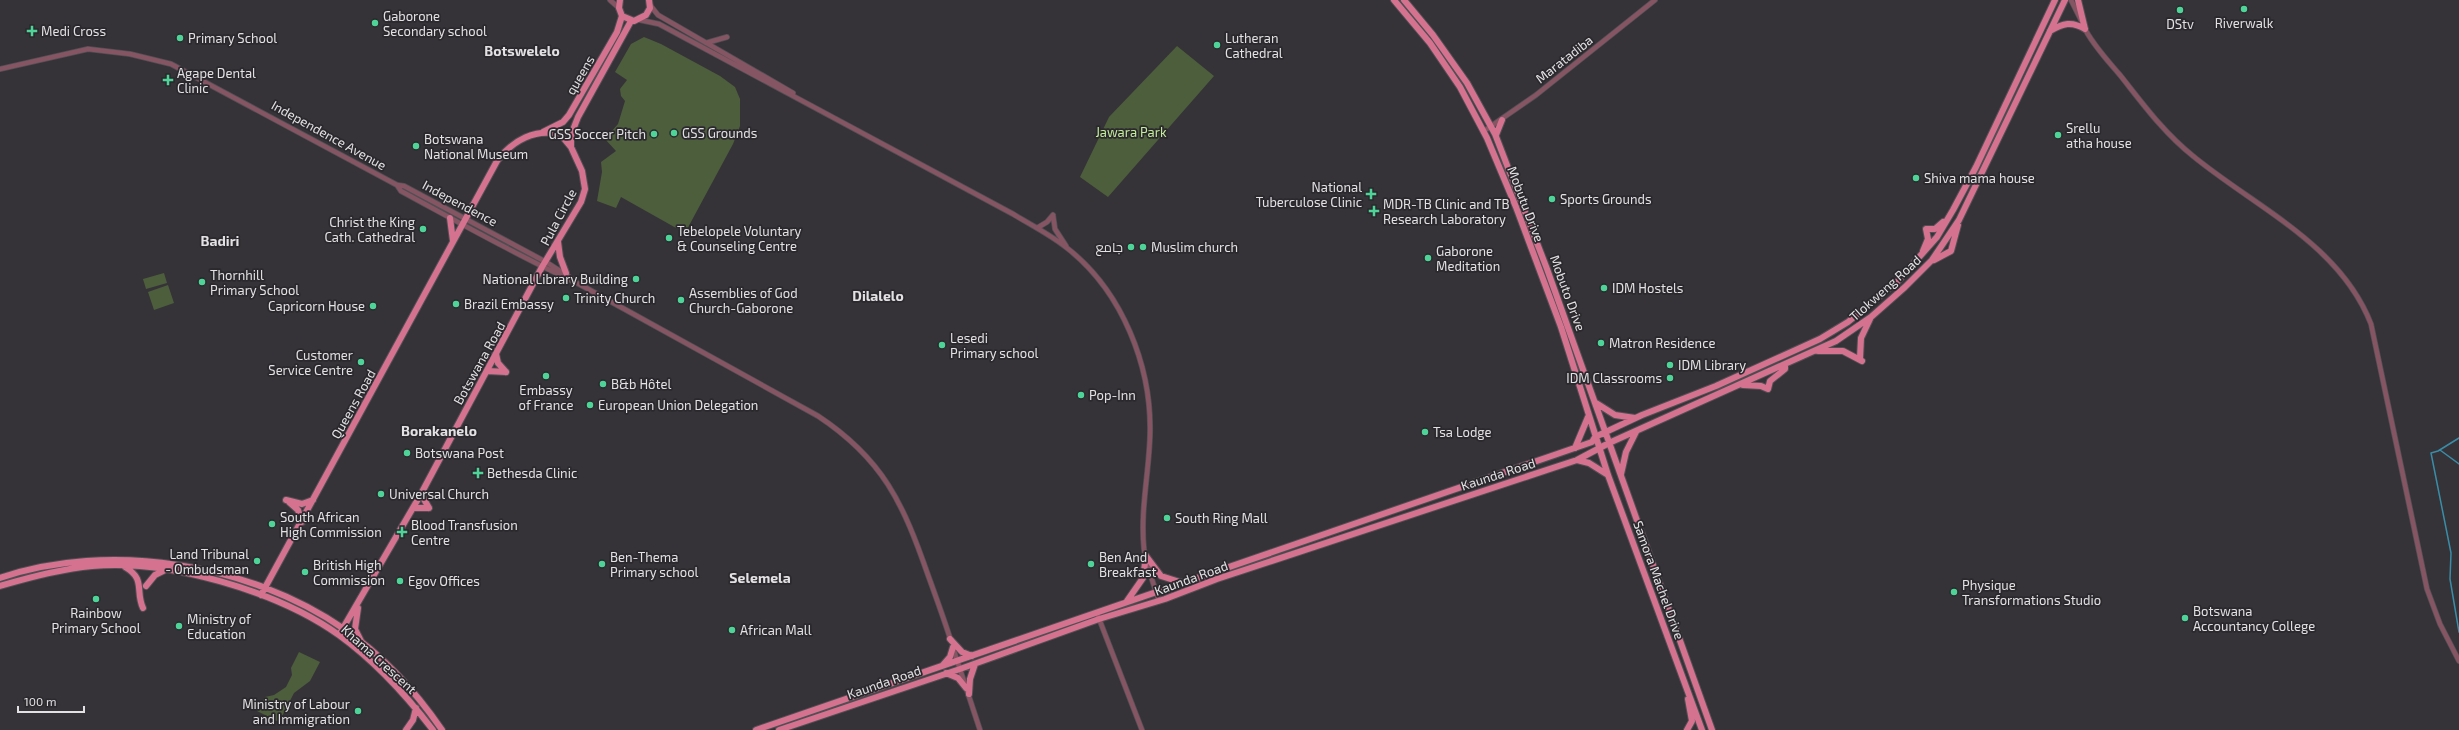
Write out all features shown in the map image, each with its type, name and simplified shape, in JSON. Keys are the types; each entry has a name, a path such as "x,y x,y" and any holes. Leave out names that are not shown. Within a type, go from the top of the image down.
{"main road":[{"path":"620,0 619,8 622,16 631,21 640,20 649,12 649,2"},
{"name":"Mobutu Drive","path":"1394,0 1434,49 1460,87 1484,131 1516,207 1558,319 1574,364 1588,417 1596,437"},
{"name":"Mobuto Drive","path":"1404,0 1433,35 1467,83 1496,136 1523,204 1596,403 1604,433"},
{"name":"Tlokweng Road","path":"1596,437 1642,415 1716,386 1820,339 1879,299 1916,262 1937,237 1953,210 1976,167 2055,0"},
{"name":"Tlokweng Road","path":"1609,443 1785,366 1847,335 1871,318 1932,260 1959,220 2065,0"},
{"path":"2078,0 2085,29"},
{"name":"queens","path":"541,132 563,122 569,115 617,32 622,16"},
{"name":"queens","path":"571,147 571,136 578,117 631,21"},
{"path":"2050,32 2064,23 2076,24 2085,29"},
{"path":"1486,116 1502,120 1496,136"},
{"path":"465,222 505,150 516,142 541,132"},
{"name":"Pula Circle","path":"541,132 561,135 571,147 582,171 585,189 581,202 544,265"},
{"path":"1916,262 1927,242 1926,229 1932,230 1938,227 1953,210"},
{"path":"450,218 453,242"},
{"path":"1932,260 1951,251 1959,220"},
{"name":"Queens Road","path":"261,595 465,222"},
{"path":"558,242 560,257 566,273"},
{"name":"Botswana Road","path":"339,635 359,603 421,494 544,265"},
{"path":"1817,351 1843,351 1861,359 1861,338 1871,318"},
{"path":"487,371 506,372 498,363 496,354"},
{"path":"1742,385 1761,386 1768,389 1770,381 1785,369 1785,366"},
{"path":"1596,403 1620,416 1636,418 1642,415"},
{"path":"1575,448 1588,417"},
{"path":"1621,474 1626,452 1636,432"},
{"path":"1604,433 1609,443"},
{"name":"Kaunda Road","path":"779,730 946,672 975,664 1098,616 1127,601 1157,593 1468,486 1592,442 1596,437"},
{"name":"Samora Machel Drive","path":"1596,437 1608,475 1702,730"},
{"name":"Kaunda Road","path":"756,730 972,656 1098,616 1159,601 1307,549 1577,460 1609,443"},
{"name":"Samora Machel Drive","path":"1609,443 1712,730"},
{"path":"1577,460 1589,463 1608,475"},
{"path":"413,508 429,508 421,494"},
{"path":"302,522 298,510 286,500 302,504 313,500"},
{"path":"1146,556 1161,576 1183,583"},
{"path":"1127,601 1143,578 1146,556"},
{"name":"Khama Crescent","path":"0,578 26,569 65,563 148,560 207,570 265,587 343,628 363,644 401,679 442,730"},
{"path":"123,566 133,572 139,581 143,608"},
{"name":"Khama Crescent","path":"0,586 66,569 123,566 204,576 261,595 339,635 393,683 416,708 433,730"},
{"path":"146,586 155,575 165,570"},
{"path":"359,603 355,629 363,644"},
{"path":"950,639 962,652 972,656"},
{"path":"942,666 950,657 953,647"},
{"path":"969,694 970,679 975,664"},
{"path":"946,672 958,678 966,688"},
{"path":"1688,730 1692,720 1689,694"},
{"path":"406,730 413,720 416,708"}],"street":[{"path":"610,0 619,8"},
{"name":"Maratadiba","path":"1484,131 1502,120 1655,0"},
{"path":"2072,0 2085,29 2175,141 2201,163 2303,237 2320,252 2360,302 2370,324 2427,589 2440,624 2459,661"},
{"path":"649,2 658,15 794,94 1037,228 1068,248"},
{"path":"640,20 659,24 743,71 794,94"},
{"path":"706,42 727,37"},
{"name":"Independence Avenue","path":"0,69 88,49 130,54 171,64 397,185"},
{"name":"Independence","path":"397,185 402,191 450,218 465,222"},
{"name":"Independence","path":"397,185 404,186 465,222 544,265 566,273 578,284"},
{"path":"1037,228 1047,222 1053,215 1056,229 1068,248 1099,281 1122,317 1138,351 1147,385 1150,435 1143,526 1146,556 1159,601"},
{"path":"544,265 818,416 856,445 883,476 905,513 953,647 980,730"},
{"path":"1098,616 1142,730"}],"green space":[{"name":"GSS Grounds","path":"644,37 661,44 720,76 735,87 740,99 740,126 733,144 685,233 621,197 616,208 597,201 602,172 601,162 616,151 605,139 618,124 625,101 621,96 620,89 627,80 615,72 631,44"},
{"name":"Jawara Park","path":"1177,46 1214,76 1108,197 1080,177 1109,117"},
{"path":"164,273 167,283 146,289 143,279"},
{"path":"168,285 174,303 154,310 148,292"},
{"path":"299,652 320,662 310,681 294,693 279,722 257,711 265,697 274,695 286,687 292,675 291,668"}],"waterway":[{"path":"2459,438 2438,451 2431,453 2451,553 2450,579 2459,632"},
{"path":"2440,450 2459,464"}],"place":[{"name":"Riverwalk","path":"2244,9"},
{"name":"DStv","path":"2180,10"},
{"name":"Gaborone Secondary school","path":"375,23"},
{"name":"Medi Cross","path":"32,31"},
{"name":"Primary School","path":"180,38"},
{"name":"Lutheran Cathedral","path":"1217,45"},
{"name":"Agape Dental Clinic","path":"168,80"},
{"name":"GSS Grounds","path":"674,133"},
{"name":"GSS Soccer Pitch","path":"654,134"},
{"name":"Srellu atha house","path":"2058,135"},
{"name":"Botswana National Museum","path":"416,146"},
{"name":"Shiva mama house","path":"1916,178"},
{"name":"National Tuberculose Clinic","path":"1371,194"},
{"name":"Sports Grounds","path":"1552,199"},
{"name":"MDR-TB Clinic and TB Research Laboratory","path":"1374,211"},
{"name":"Christ the King Cath. Cathedral","path":"423,229"},
{"name":"Tebelopele Voluntary & Counseling Centre","path":"669,238"},
{"name":"جامع","path":"1131,247"},
{"name":"Muslim church","path":"1143,247"},
{"name":"Gaborone Meditation","path":"1428,258"},
{"name":"National Library Building","path":"636,279"},
{"name":"Thornhill Primary School","path":"202,282"},
{"name":"IDM Hostels","path":"1604,288"},
{"name":"Trinity Church","path":"566,298"},
{"name":"Assemblies of God Church-Gaborone","path":"681,300"},
{"name":"Brazil Embassy","path":"456,304"},
{"name":"Capricorn House","path":"373,306"},
{"name":"Matron Residence","path":"1601,343"},
{"name":"Lesedi Primary school","path":"942,345"},
{"name":"Customer Service Centre","path":"361,362"},
{"name":"IDM Library","path":"1670,365"},
{"name":"Embassy of France","path":"546,376"},
{"name":"IDM Classrooms","path":"1670,378"},
{"name":"B&b Hôtel","path":"603,384"},
{"name":"Pop-Inn","path":"1081,395"},
{"name":"European Union Delegation","path":"590,405"},
{"name":"Tsa Lodge","path":"1425,432"},
{"name":"Botswana Post","path":"407,453"},
{"name":"Bethesda Clinic","path":"478,473"},
{"name":"Universal Church","path":"381,494"},
{"name":"South Ring Mall","path":"1167,518"},
{"name":"South African High Commission","path":"272,524"},
{"name":"Blood Transfusion Centre","path":"402,532"},
{"name":"Land Tribunal - Ombudsman","path":"257,561"},
{"name":"Ben-Thema Primary school","path":"602,564"},
{"name":"Ben And Breakfast","path":"1091,564"},
{"name":"British High Commission","path":"305,572"},
{"name":"Egov Offices","path":"400,581"},
{"name":"Physique Transformations Studio","path":"1954,592"},
{"name":"Rainbow Primary School","path":"96,599"},
{"name":"Botswana Accountancy College","path":"2185,618"},
{"name":"Ministry of Education","path":"179,626"},
{"name":"African Mall","path":"732,630"},
{"name":"Ministry of Labour and Immigration","path":"358,711"}],"district":[{"name":"Botswelelo","path":"522,50"},
{"name":"Badiri","path":"220,240"},
{"name":"Dilalelo","path":"878,295"},
{"name":"Borakanelo","path":"439,430"},
{"name":"Selemela","path":"760,577"}]}
